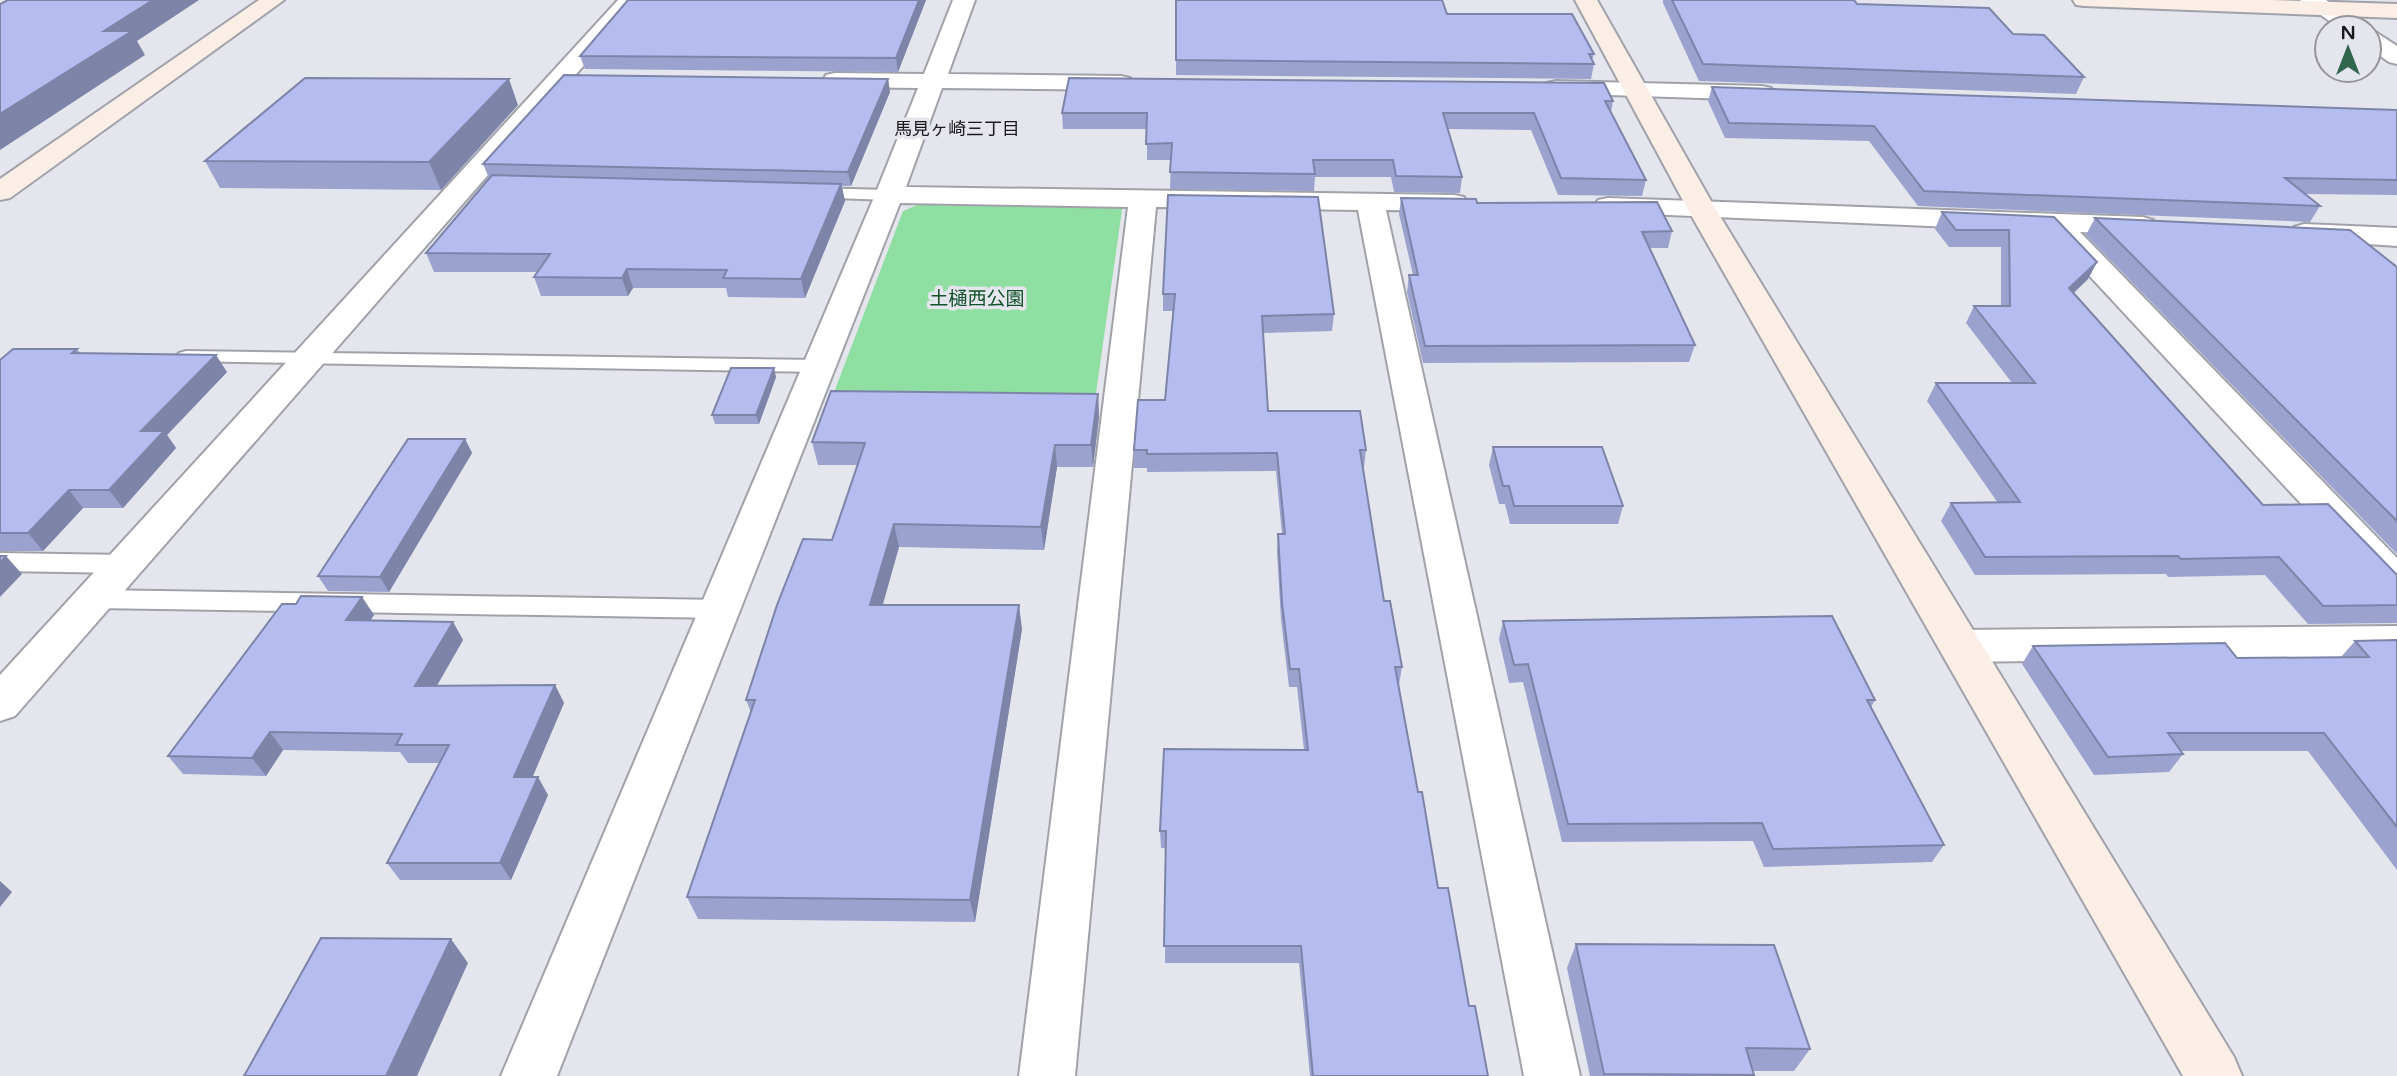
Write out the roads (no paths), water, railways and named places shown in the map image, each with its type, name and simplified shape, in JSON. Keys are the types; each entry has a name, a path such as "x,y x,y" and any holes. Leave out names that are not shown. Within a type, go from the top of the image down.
{"street":[{"path":"0,192 272,0"},
{"path":"0,704 306,359 479,186 574,79 630,0"},
{"path":"529,1076 889,195 964,0"},
{"path":"1586,0 1701,208 2214,1076"},
{"path":"2084,0 2318,4 2397,12"},
{"path":"2318,4 2333,14"},
{"path":"810,80 1141,83"},
{"path":"1539,88 1788,94"},
{"path":"889,195 1480,204"},
{"path":"1047,1076 1143,200"},
{"path":"1370,201 1552,1076"},
{"path":"1577,206 1701,208 2164,227"},
{"path":"2054,222 2397,582"},
{"path":"2274,232 2397,237"},
{"path":"1961,646 2397,641"}],"lane":[{"path":"793,193 889,195"},
{"path":"167,357 818,366"},
{"path":"0,562 125,564"},
{"path":"95,600 721,609"}],"district":[{"name":"馬見ヶ崎三丁目","path":"957,129"}],"park label":[{"name":"土樋西公園","path":"977,299"}]}
